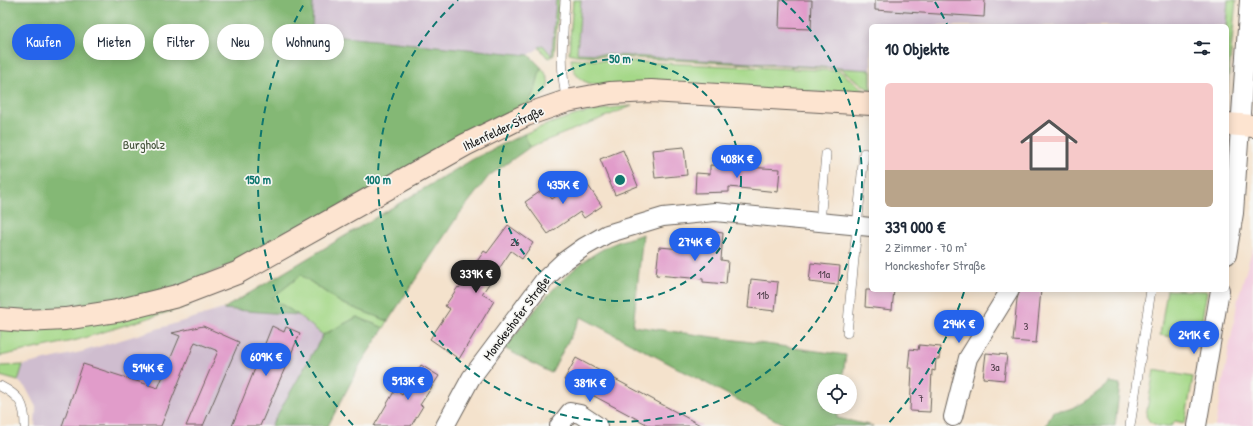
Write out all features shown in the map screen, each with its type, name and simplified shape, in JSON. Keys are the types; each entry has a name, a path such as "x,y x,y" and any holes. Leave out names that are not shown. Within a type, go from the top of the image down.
{"main road":[{"name":"Ihlenfelder Straße","path":"0,319 25,320 65,318 117,311 177,296 237,273 465,145 526,115 567,101 610,93 651,91 869,104"}],"street":[{"path":"1229,243 1234,213 1243,57 1249,0"},
{"name":"Monckeshofer Straße","path":"445,426 471,378 545,279 579,251 607,234 662,217 715,212 865,226"},
{"path":"953,417 968,358 1009,292"},
{"path":"1197,426 1220,292"},
{"path":"565,419 580,414 598,426"}],"lane":[{"path":"566,0 561,55 562,78 567,101"},
{"path":"847,333 865,226 864,153"},
{"path":"820,222 826,154"},
{"path":"1130,426 1151,292"},
{"path":"0,386 15,394 24,410 25,426"}],"shaded area":[{"path":"313,0 556,0 552,56 543,45 529,55 344,37 344,24 312,24"},
{"path":"581,0 1228,0 1226,24 869,24 869,70 577,53"},
{"path":"1253,247 1253,426 1215,426 1238,299"},
{"path":"223,309 298,315 323,335 271,426 35,426 36,407 26,388 18,381 23,365 81,352"}],"green space":[{"name":"Burgholz","path":"0,0 313,0 312,24 272,24 272,60 344,60 344,37 529,55 541,67 535,90 527,106 232,264 172,289 64,311 0,312"},
{"path":"556,0 559,0 554,55 550,58 546,56 539,47 543,45 552,56"},
{"path":"573,0 581,0 577,53 869,70 869,90 841,69 576,55 569,53"},
{"path":"1228,0 1236,0 1229,72 1229,24 1226,24"},
{"path":"571,59 840,71 869,94 592,84 583,81 577,75 573,68"},
{"path":"541,67 548,80 547,90 539,98 527,106 535,90"},
{"path":"632,106 530,147 524,134 576,115 602,109"},
{"path":"524,134 530,147 489,176 457,217 388,321 341,303 301,275 272,298 298,315 223,309 475,158"},
{"path":"643,234 633,326 846,355 843,374 817,374 817,414 838,414 837,418 873,426 787,426 581,317 551,373 504,348 552,290 566,277 595,254 623,240"},
{"path":"301,275 341,303 388,321 384,328 357,317 323,335 298,315 271,298"},
{"path":"1167,292 1207,292 1198,341 1160,335"},
{"path":"181,305 191,305 77,340 0,356 0,329"},
{"path":"357,317 384,328 361,363 328,426 271,426 323,335"},
{"path":"23,365 18,381 0,376 0,366"},
{"path":"1154,370 1193,377 1185,423 1175,421 1171,426 1159,426 1150,422 1146,416"},
{"path":"1110,382 1120,384 1115,426 1046,426 1053,411 1060,411 1076,406 1091,397"}],"building":[{"path":"780,0 812,0 811,29 779,28"},
{"path":"875,0 985,0 984,17 875,10"},
{"path":"684,147 687,175 655,178 652,150"},
{"path":"623,150 638,186 615,195 600,159"},
{"path":"710,165 780,169 778,192 729,187 729,192 695,193 696,173 710,174"},
{"path":"583,178 602,206 584,218 580,212 548,234 525,202 544,189 552,199"},
{"path":"508,225 533,243 522,259 511,251 482,294 494,301 459,359 430,339 450,309 445,306 458,287 459,288 484,251 487,253"},
{"path":"708,231 723,233 721,260 728,261 726,284 703,282 703,279 656,275 659,247 706,251"},
{"path":"811,263 840,266 838,285 809,282"},
{"path":"751,279 778,282 775,311 748,308"},
{"path":"866,290 869,290 869,292 894,292 892,310 865,307"},
{"path":"1019,292 1041,292 1036,343 1013,341 1017,299"},
{"path":"203,326 239,342 203,426 186,426 218,351 195,342 161,426 62,426 83,364 158,388 180,336 172,333"},
{"path":"272,326 284,332 286,327 300,333 260,426 232,426"},
{"path":"919,345 941,347 939,359 936,359 935,371 932,370 930,412 910,411 912,368 908,368 910,349 918,350"},
{"path":"986,353 1007,355 1004,380 983,378"},
{"path":"576,358 702,426 650,426 564,380"},
{"path":"421,365 439,376 420,405 423,406 411,426 374,426 395,390 402,395"}]}
